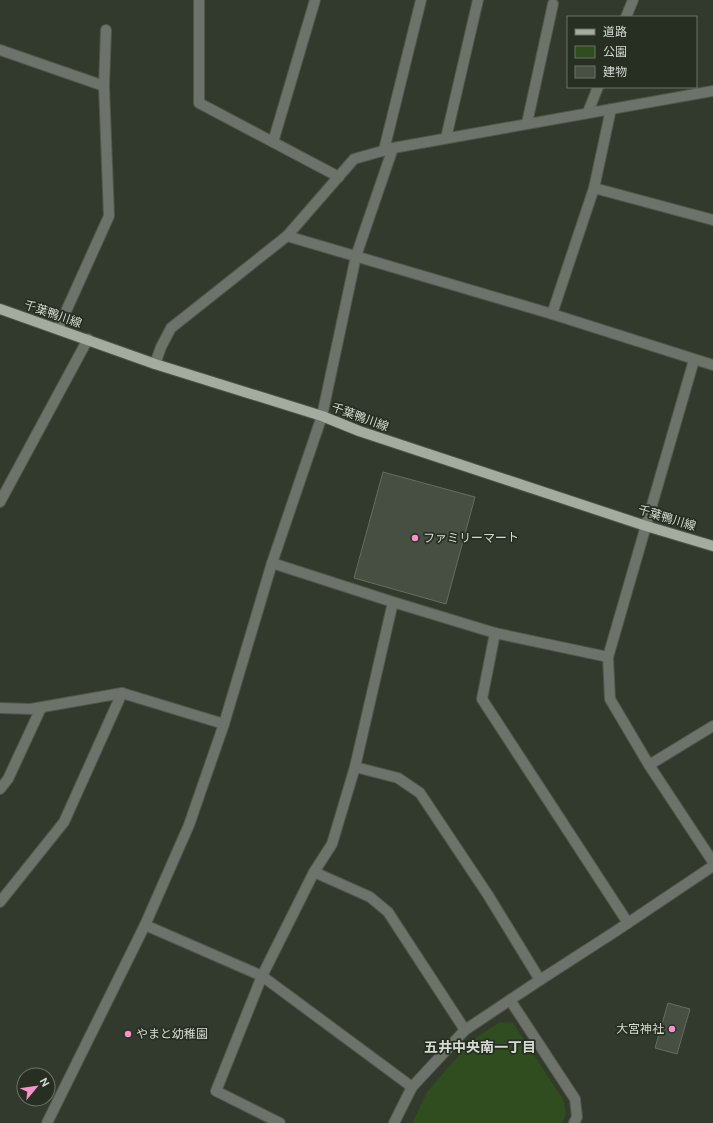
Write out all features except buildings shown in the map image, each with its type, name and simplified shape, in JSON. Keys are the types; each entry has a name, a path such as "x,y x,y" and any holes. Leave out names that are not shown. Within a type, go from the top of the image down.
{"main road":[{"name":"千葉鴨川線","path":"0,309 156,364 322,416 359,431 646,526 713,546"}],"street":[{"path":"199,0 199,103 339,177"},
{"path":"273,142 315,0"},
{"path":"47,1123 145,925 189,825 224,724 272,563 322,416 356,256 388,149 421,0"},
{"path":"446,138 478,0"},
{"path":"626,16 633,0"},
{"path":"527,124 553,4"},
{"path":"58,329 109,216 104,86 106,30"},
{"path":"1,53 104,86"},
{"path":"588,112 598,88"},
{"path":"156,364 161,347 171,328 287,236 354,159 388,149 446,138 713,91"},
{"path":"552,314 594,188 611,109"},
{"path":"594,188 713,220"},
{"path":"287,236 552,314 713,365"},
{"path":"0,502 88,339"},
{"path":"694,360 608,657 610,699 649,765 713,862"},
{"path":"272,563 495,633 608,657"},
{"path":"280,1123 216,1090 262,976 314,872 332,844 355,767 393,602"},
{"path":"495,633 482,699 628,924"},
{"path":"0,708 42,708 122,693 224,724"},
{"path":"0,902 64,822 122,693"},
{"path":"0,789 8,779 42,708"},
{"path":"649,765 713,726"},
{"path":"355,767 398,778 420,793 488,895 540,980"},
{"path":"394,1123 412,1087 465,1030 628,924 713,866"},
{"path":"314,872 370,897 388,912 465,1030"},
{"path":"145,925 262,976 412,1087"},
{"path":"510,1000 575,1099 577,1117 574,1123"}],"green space":[{"path":"500,1022 513,1023 563,1099 566,1114 562,1123 412,1123 427,1092 471,1041"}],"place":[{"name":"ファミリーマート","path":"415,538"},
{"name":"大宮神社","path":"672,1029"},
{"name":"やまと幼稚園","path":"128,1034"}],"district":[{"name":"五井中央南一丁目","path":"480,1047"}]}
